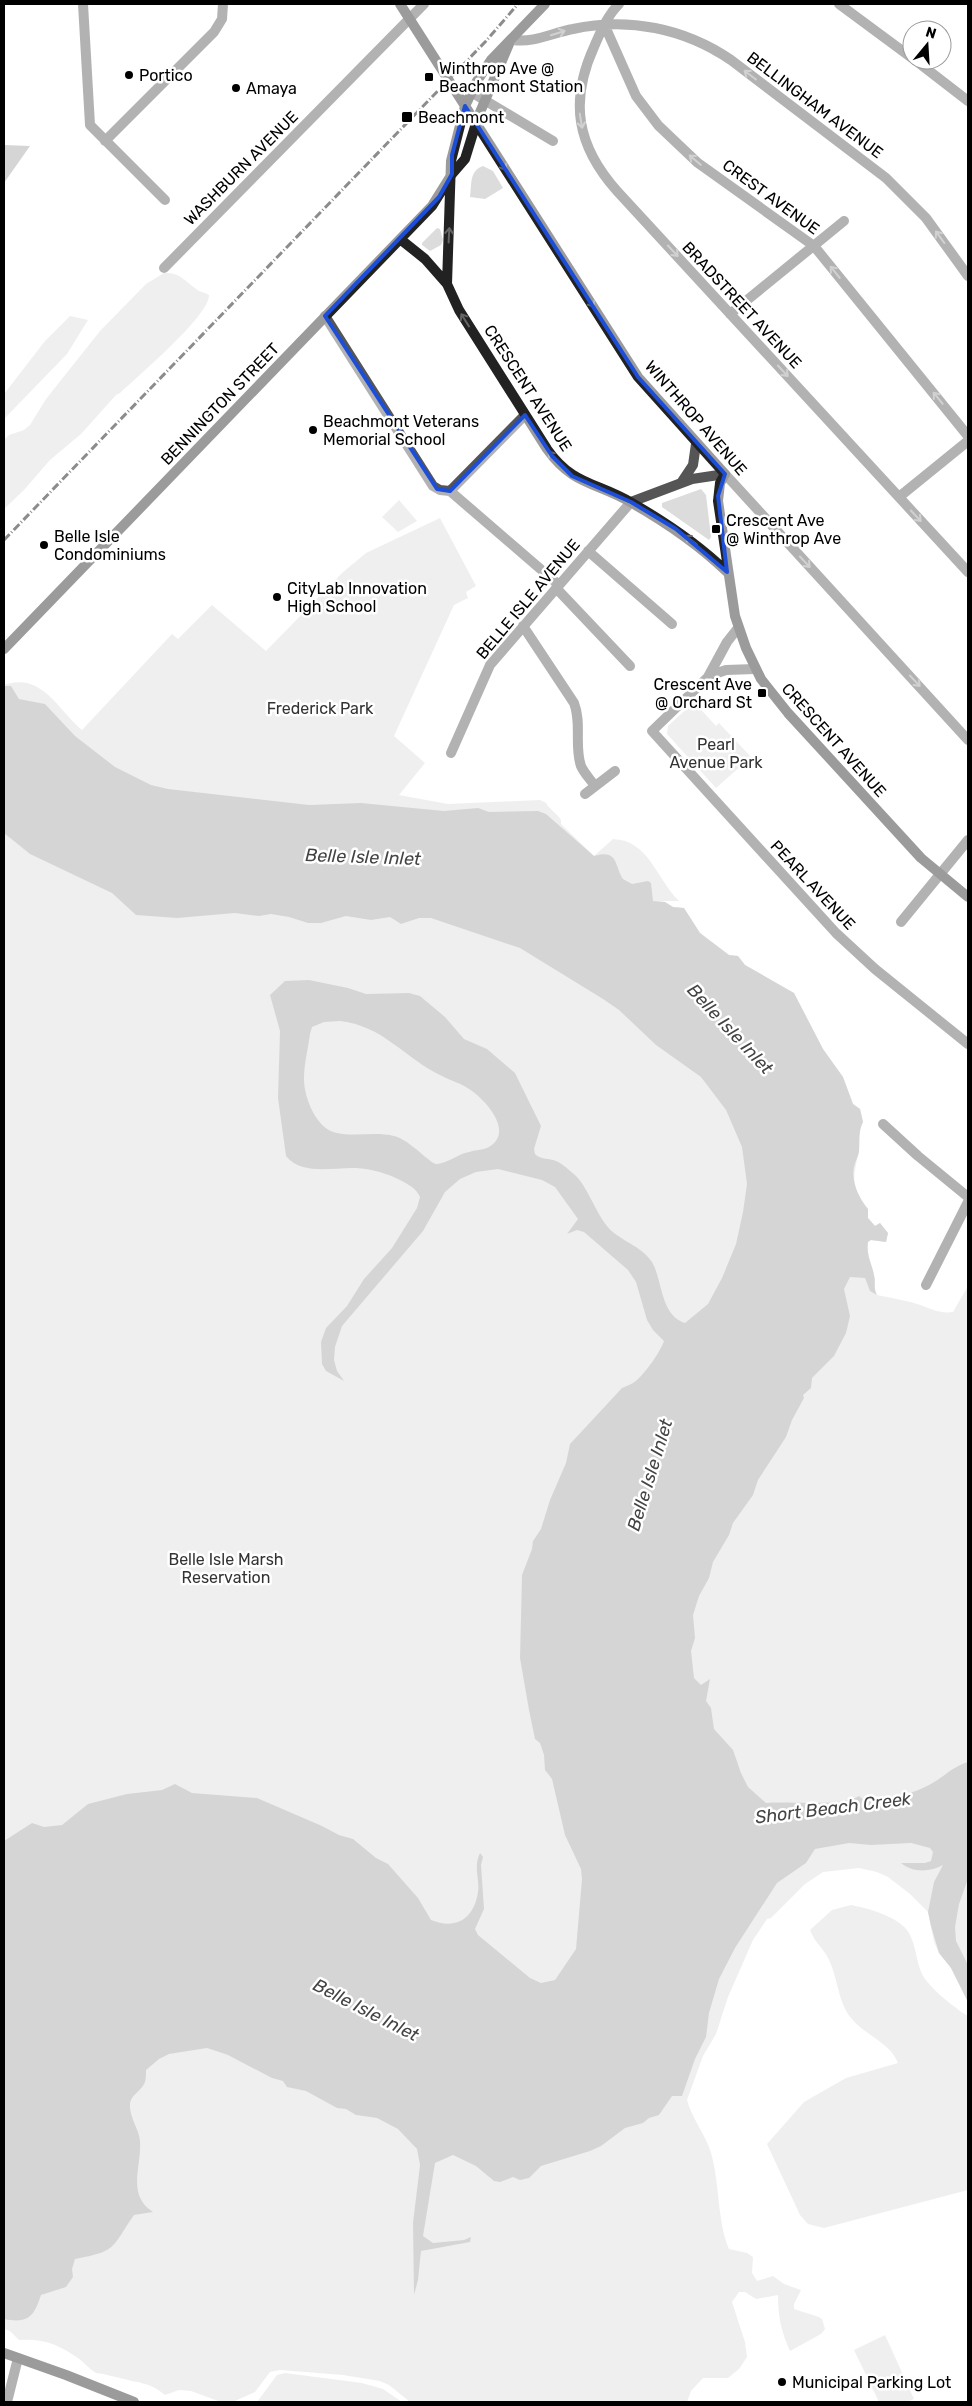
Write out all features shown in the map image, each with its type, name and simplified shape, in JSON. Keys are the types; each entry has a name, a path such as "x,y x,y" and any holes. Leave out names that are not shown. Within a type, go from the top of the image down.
{"street":[{"path":"83,4 90,125 165,200"},
{"path":"106,141 214,32 222,19 223,4"},
{"name":"WINTHROP AVENUE","path":"400,4 638,377 696,444 968,740"},
{"name":"WASHBURN AVENUE","path":"164,268 424,4"},
{"name":"BENNINGTON STREET","path":"452,174 452,155 465,106 472,92 488,65 545,4"},
{"name":"BRADSTREET AVENUE","path":"618,4 604,24 585,66 579,93 580,119 590,152 611,184 968,572"},
{"path":"839,4 902,51"},
{"name":"BELLINGHAM AVENUE","path":"511,42 534,39 569,29 604,24 629,24 664,29 696,40 724,56 886,178 921,213 968,276"},
{"name":"CREST AVENUE","path":"604,24 636,96 666,134 698,163 814,246 968,436"},
{"name":"BENNINGTON STREET","path":"4,649 436,201 452,174 465,159 485,100 511,42"},
{"path":"928,70 968,101"},
{"path":"472,92 553,141"},
{"name":"CRESCENT AVENUE","path":"447,284 452,174"},
{"path":"730,314 844,221"},
{"name":"CRESCENT AVENUE","path":"400,239 425,259 447,284 459,310 525,415 552,456 565,470 588,485 630,502 684,534 727,572"},
{"path":"326,316 433,486 440,490 450,491 557,586 630,666"},
{"path":"450,491 525,415"},
{"path":"899,497 968,441"},
{"path":"680,483 693,465 696,444"},
{"path":"630,502 680,483 724,474"},
{"name":"CRESCENT AVENUE","path":"724,474 718,496 727,572 738,628 755,669 764,685 921,858 968,898"},
{"name":"BELLE ISLE AVENUE","path":"451,753 487,669 630,502"},
{"path":"588,551 672,624"},
{"path":"522,626 574,702 578,716 580,760 583,769 595,786"},
{"path":"708,677 727,642 738,628"},
{"path":"708,677 726,670 755,669"},
{"name":"PEARL AVENUE","path":"708,677 652,730 836,933 875,969 968,1044"},
{"path":"585,794 615,771"},
{"path":"901,922 968,840"},
{"path":"883,1124 911,1150 968,1196"},
{"path":"926,1285 968,1202"},
{"path":"4,2353 128,2401"},
{"path":"7,2402 18,2358"}],"highlighted area":[{"path":"465,106 638,377 725,474 718,496 727,572 676,529 631,502 572,476 552,456 525,415 450,491 437,489 325,316 439,197 452,174 452,155"}],"green space":[{"path":"483,166 493,171 503,188 485,199 470,197 473,175 475,171"},
{"path":"437,228 440,229 443,240 441,245 430,251 422,243"},
{"path":"164,273 178,275 198,290 209,295 206,304 198,316 186,331 156,360 116,395 81,434 50,460 24,490 4,509 4,440 9,435 24,430 30,425 46,399 100,331 146,284"},
{"path":"70,316 88,320 67,354 4,419 4,394 45,341"},
{"path":"701,489 706,495 711,537 709,540 662,507 662,503"},
{"path":"399,500 417,521 398,532 382,517"},
{"path":"440,518 476,586 466,592 468,598 454,605 394,736 425,763 399,795 448,804 540,800 546,803 561,820 561,824 594,856 613,839 625,841 635,846 651,862 679,901 655,901 665,902 673,907 684,908 700,933 729,955 738,956 745,965 794,993 823,1049 843,1077 853,1104 860,1109 863,1122 855,1173 856,1188 859,1198 867,1211 868,1218 875,1226 880,1223 888,1233 886,1242 871,1240 868,1242 868,1255 877,1295 939,1311 953,1312 968,1286 968,2002 951,1968 939,1953 934,1942 928,1912 910,1894 888,1877 877,1872 859,1868 823,1872 805,1884 771,1918 767,1919 753,1940 728,1997 716,2034 703,2056 687,2100 711,2153 722,2227 729,2249 747,2253 753,2257 752,2273 757,2281 773,2276 784,2284 801,2290 794,2304 794,2309 819,2317 822,2319 825,2329 821,2334 790,2351 781,2323 778,2295 756,2299 745,2292 739,2292 732,2302 745,2342 747,2357 739,2369 728,2378 703,2378 691,2391 687,2402 410,2402 389,2385 380,2381 343,2375 280,2370 270,2372 255,2392 235,2401 221,2402 191,2391 179,2390 165,2395 145,2384 96,2373 64,2349 43,2341 19,2340 10,2331 4,2329 4,685 17,682 39,688 82,730 172,634 178,639 212,605 266,651 342,573 366,553"},
{"name":"Pearl Avenue Park","path":"694,702 716,726 719,723 751,757 716,788 667,734 668,726"},
{"path":"851,1905 883,1914 905,1927 915,1948 920,1969 925,1979 943,1997 968,2016 968,2190 824,2228 808,2224 800,2215 767,2144 804,2102 846,2078 898,2063 883,2044 856,2024 846,2011 831,1963 810,1930 832,1910"},
{"path":"885,2335 914,2399 907,2402 879,2402 854,2350"},
{"path":"285,2373 362,2383 383,2389 402,2402 257,2402 277,2375"}],"water":[{"path":"4,145 30,146 4,183"},
{"path":"4,686 11,686 19,699 45,704 75,736 115,767 151,785 168,789 309,805 361,803 444,811 478,808 489,812 538,811 546,814 594,856 602,854 611,856 623,879 632,884 648,881 651,883 653,901 665,902 673,907 684,908 700,933 729,955 738,956 745,965 794,993 823,1049 843,1077 853,1104 860,1109 863,1122 861,1125 859,1152 853,1173 855,1184 859,1195 868,1209 868,1218 875,1226 880,1223 888,1233 886,1242 871,1240 868,1242 868,1255 877,1295 870,1291 865,1278 850,1277 844,1289 850,1316 846,1333 834,1356 812,1378 811,1388 803,1395 804,1398 792,1420 786,1437 758,1480 753,1495 733,1523 729,1535 713,1562 709,1578 699,1596 693,1615 695,1638 691,1651 694,1678 701,1685 710,1679 706,1701 711,1708 714,1729 733,1750 748,1787 766,1803 828,1803 859,1796 865,1801 903,1795 931,1784 956,1767 968,1762 968,1879 959,1904 955,1927 956,1941 968,1965 968,2002 951,1968 939,1953 928,1912 934,1882 943,1865 933,1869 916,1870 901,1863 925,1863 931,1861 933,1852 930,1848 911,1843 871,1845 849,1843 815,1849 806,1863 777,1883 735,1948 719,1979 709,2013 706,2037 695,2059 682,2096 672,2096 659,2115 649,2118 643,2123 625,2128 601,2146 590,2151 541,2166 529,2178 520,2180 513,2177 500,2182 494,2181 476,2166 453,2155 435,2163 423,2236 433,2243 464,2240 471,2237 470,2242 421,2251 418,2280 414,2295 413,2223 420,2165 417,2149 398,2129 377,2118 356,2115 346,2109 337,2108 306,2091 287,2087 283,2081 272,2078 228,2055 207,2048 169,2054 159,2059 146,2070 144,2085 134,2095 130,2104 131,2114 140,2141 138,2189 145,2205 153,2212 134,2215 117,2241 106,2250 75,2259 72,2269 73,2277 66,2287 41,2295 36,2308 29,2317 19,2320 4,2319 4,1841 32,1823 44,1827 62,1825 88,1804 127,1794 162,1790 175,1784 192,1793 257,1798 339,1835 353,1839 376,1858 388,1864 418,1898 431,1920 448,1924 462,1920 468,1915 476,1901 478,1892 477,1864 480,1853 483,1857 481,1865 484,1909 475,1929 478,1935 530,1978 541,1983 555,1980 576,1949 582,1879 581,1869 565,1835 552,1779 545,1770 544,1755 540,1743 535,1739 529,1710 520,1658 522,1575 532,1549 533,1541 541,1529 550,1500 566,1463 570,1444 622,1388 633,1383 647,1370 664,1341 653,1330 647,1320 636,1282 628,1270 584,1232 577,1230 567,1234 578,1219 555,1187 542,1180 498,1169 476,1172 460,1179 445,1192 423,1231 342,1326 335,1347 334,1360 337,1371 344,1381 326,1371 322,1364 321,1342 326,1328 347,1306 364,1279 392,1248 417,1208 420,1197 409,1185 384,1173 356,1168 309,1168 293,1162 286,1156 278,1098 280,1031 270,995 285,981 309,980 348,988 366,994 409,993 420,996 445,1017 464,1039 487,1049 515,1073 541,1126 534,1149 535,1154 559,1162 575,1175 607,1226 647,1256 656,1270 666,1305 677,1319 685,1323 708,1304 722,1278 736,1244 747,1184 742,1147 726,1110 701,1077 656,1045 619,1010 520,948 431,918 419,918 401,924 390,917 371,920 346,916 321,923 308,923 271,914 259,916 235,913 177,918 136,915 112,893 30,854 4,833","holes":["340,1021 355,1024 382,1036 429,1069 463,1085 476,1094 490,1109 499,1126 499,1134 495,1142 487,1148 465,1153 437,1164 400,1138 380,1134 337,1133 323,1126 309,1104 304,1079 312,1027 324,1022"]}],"railway":[{"path":"4,540 486,41 518,4"}],"place":[{"name":"Portico","path":"129,75"},
{"name":"Winthrop Ave @ Beachmont Station","path":"429,77"},
{"name":"Amaya","path":"236,88"},
{"name":"Beachmont","path":"407,117"},
{"name":"Beachmont Veterans Memorial School","path":"313,430"},
{"name":"Crescent Ave @ Winthrop Ave","path":"716,529"},
{"name":"Belle Isle Condominiums","path":"44,545"},
{"name":"CityLab Innovation High School","path":"277,597"},
{"name":"Crescent Ave @ Orchard St","path":"762,693"},
{"name":"Municipal Parking Lot","path":"782,2382"}],"park label":[{"name":"Frederick Park","path":"320,708"},
{"name":"Belle Isle Marsh Reservation","path":"226,1568"}],"water label":[{"name":"Belle Isle Inlet","path":"363,857"},
{"name":"Belle Isle Inlet","path":"730,1029"},
{"name":"Belle Isle Inlet","path":"650,1475"},
{"name":"Short Beach Creek","path":"833,1808"},
{"name":"Belle Isle Inlet","path":"366,2010"}]}
